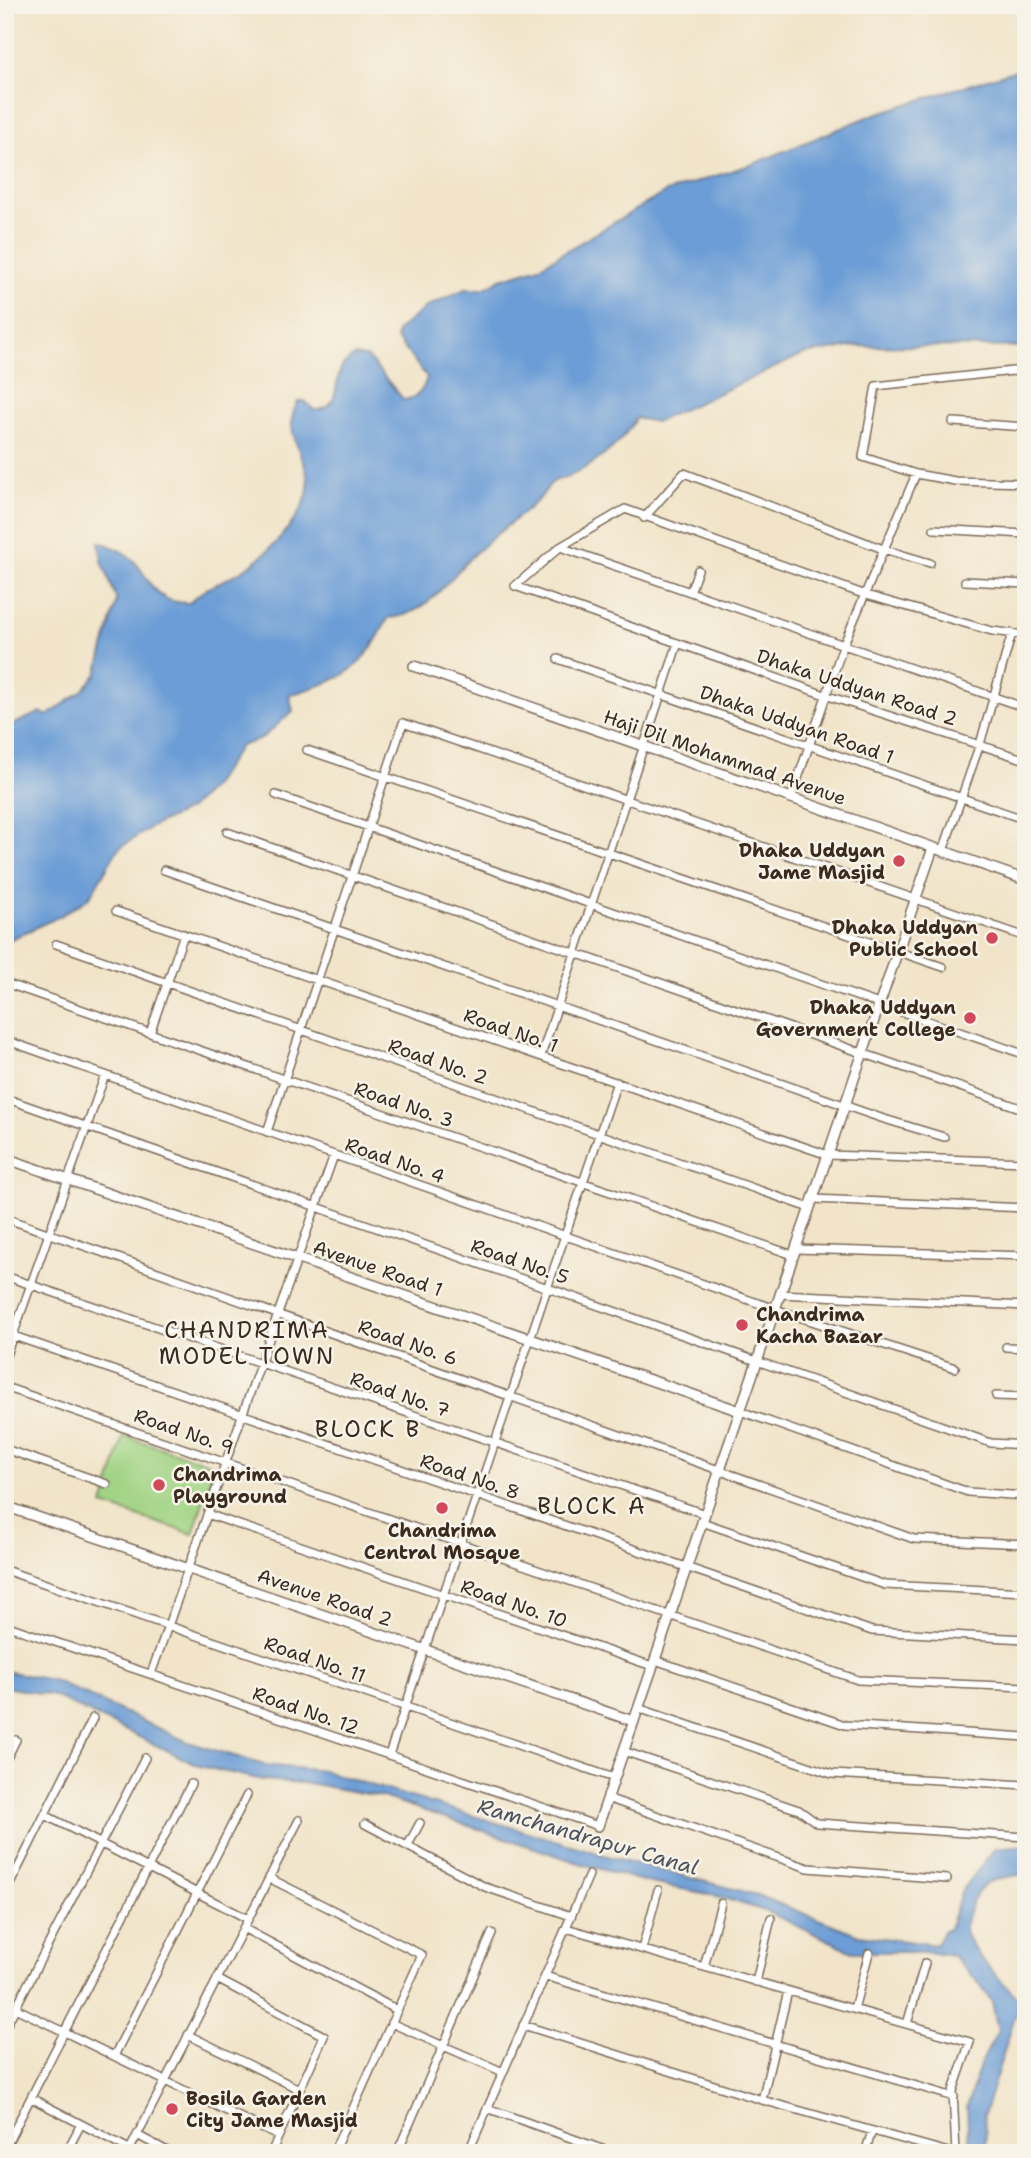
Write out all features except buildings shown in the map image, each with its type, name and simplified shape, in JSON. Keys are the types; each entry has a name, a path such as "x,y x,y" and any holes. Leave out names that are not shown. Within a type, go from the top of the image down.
{"street":[{"path":"1026,372 1013,371 876,386 863,457 916,474 955,481 1026,483"},
{"path":"953,422 1026,427"},
{"path":"644,518 684,473 883,549 930,563"},
{"path":"791,799 843,646 916,474"},
{"path":"560,547 625,509 866,595 953,620 1026,635"},
{"path":"934,528 1026,534"},
{"path":"560,547 1026,708"},
{"name":"Dhaka Uddyan Road 2","path":"560,547 515,586 825,695 1026,760"},
{"path":"690,593 698,570"},
{"path":"965,581 1026,584"},
{"path":"943,851 995,697 1012,634"},
{"path":"541,1056 678,643"},
{"name":"Dhaka Uddyan Road 1","path":"558,659 1026,820"},
{"name":"Haji Dil Mohammad Avenue","path":"414,666 1026,880"},
{"path":"267,1132 403,723 1026,937"},
{"path":"307,750 943,967"},
{"path":"276,795 1026,1055"},
{"path":"227,832 1026,1110"},
{"path":"597,1826 933,848"},
{"path":"164,870 944,1137"},
{"name":"Road No. 1","path":"116,911 828,1154 1026,1162"},
{"path":"150,1033 184,934"},
{"name":"Road No. 2","path":"56,944 599,1134 811,1203 1026,1208"},
{"name":"Road No. 3","path":"5,983 583,1183 794,1252 1026,1256"},
{"name":"Road No. 4","path":"5,1041 954,1368"},
{"path":"5,1359 9,1335 31,1285 104,1075"},
{"path":"389,1755 617,1082"},
{"name":"Road No. 5","path":"5,1098 991,1443 1026,1445"},
{"path":"151,1674 334,1155"},
{"name":"Avenue Road 1","path":"5,1158 740,1411"},
{"name":"Road No. 6","path":"5,1218 720,1468 914,1539 1026,1544"},
{"name":"Road No. 7","path":"5,1276 495,1443 885,1585 1026,1592"},
{"path":"780,1294 1026,1306"},
{"name":"Road No. 8","path":"9,1335 872,1631 1026,1639"},
{"path":"1006,1348 1026,1349"},
{"name":"Road No. 9","path":"5,1387 858,1680 1026,1687"},
{"path":"996,1396 1026,1398"},
{"path":"740,1411 968,1492 1026,1496"},
{"path":"5,1449 107,1484"},
{"name":"Avenue Road 2","path":"5,1506 634,1721"},
{"name":"Road No. 10","path":"207,1514 443,1595 845,1726 1026,1737"},
{"name":"Road No. 11","path":"5,1570 614,1778"},
{"name":"Road No. 12","path":"5,1625 597,1826"},
{"path":"638,1708 832,1773 1026,1785"},
{"path":"5,1894 93,1718"},
{"path":"5,1762 16,1740"},
{"path":"623,1751 799,1810 817,1823 1026,1837"},
{"path":"5,2028 145,1758"},
{"path":"5,2148 191,1784"},
{"path":"114,2056 247,1795"},
{"path":"607,1798 808,1868 947,1879"},
{"path":"45,1815 248,1919"},
{"path":"31,2098 129,2151 299,1820"},
{"path":"408,1845 420,1823"},
{"path":"365,1824 485,1887 571,1916"},
{"path":"468,2153 589,1875"},
{"path":"269,1878 422,1955 333,2153"},
{"path":"642,1949 658,1890"},
{"path":"704,1967 721,1903"},
{"path":"756,1982 771,1918"},
{"path":"243,1928 397,2010"},
{"path":"523,2025 762,2100 954,2153 954,2097 970,2042 566,1928"},
{"path":"397,2153 492,1933"},
{"path":"854,2009 869,1953"},
{"path":"907,2024 925,1963"},
{"path":"545,1976 954,2097"},
{"path":"217,1979 324,2036 271,2153"},
{"path":"762,2100 788,1991"},
{"path":"5,2003 278,2136"},
{"path":"391,2023 503,2072"},
{"path":"188,2035 299,2089"},
{"path":"487,2108 613,2153"},
{"path":"66,2153 81,2124"},
{"path":"865,2153 872,2130"},
{"path":"137,2135 171,2153"}],"green space":[{"name":"Chandrima Playground","path":"124,1436 215,1465 193,1534 103,1505"}],"water":[{"path":"1026,67 1026,347 857,346 804,354 656,422 636,418 615,445 598,459 568,477 551,483 540,498 479,549 435,596 414,611 388,618 369,650 350,670 324,684 289,695 293,711 261,739 240,746 212,787 190,809 153,826 118,849 89,898 60,916 5,942 5,728 41,712 47,716 82,691 97,674 117,600 102,561 99,542 130,557 166,599 189,603 202,592 261,557 286,531 304,503 308,476 292,428 298,402 305,401 314,410 328,406 335,395 342,367 354,356 367,357 404,400 420,393 427,377 396,338 398,330 426,307 465,289 483,289 501,279 537,268 666,192 753,164 875,114"},
{"path":"5,1671 56,1681 188,1742 264,1765 324,1771 611,1857 757,1895 859,1935 936,1945 943,1932 950,1928 961,1892 995,1848 1026,1845 1026,1874 992,1881 979,1890 965,1925 967,1936 979,1955 1020,2000 984,2115 987,2153 969,2153 967,2107 980,2065 998,2031 992,2002 978,1982 953,1956 925,1952 854,1952 765,1911 714,1895 650,1883 579,1863 383,1797 313,1784 263,1780 199,1766 54,1696 5,1687"}],"place":[{"name":"Dhaka Uddyan Jame Masjid","path":"899,861"},
{"name":"Dhaka Uddyan Public School","path":"992,938"},
{"name":"Dhaka Uddyan Government College","path":"970,1018"},
{"name":"Chandrima Kacha Bazar","path":"742,1325"},
{"name":"Chandrima Playground","path":"159,1485"},
{"name":"Chandrima Central Mosque","path":"442,1508"},
{"name":"Bosila Garden City Jame Masjid","path":"172,2109"}],"district":[{"name":"CHANDRIMA MODEL TOWN","path":"247,1343"},
{"name":"BLOCK B","path":"368,1429"},
{"name":"BLOCK A","path":"592,1506"}],"water label":[{"name":"Ramchandrapur Canal","path":"588,1837"}]}
